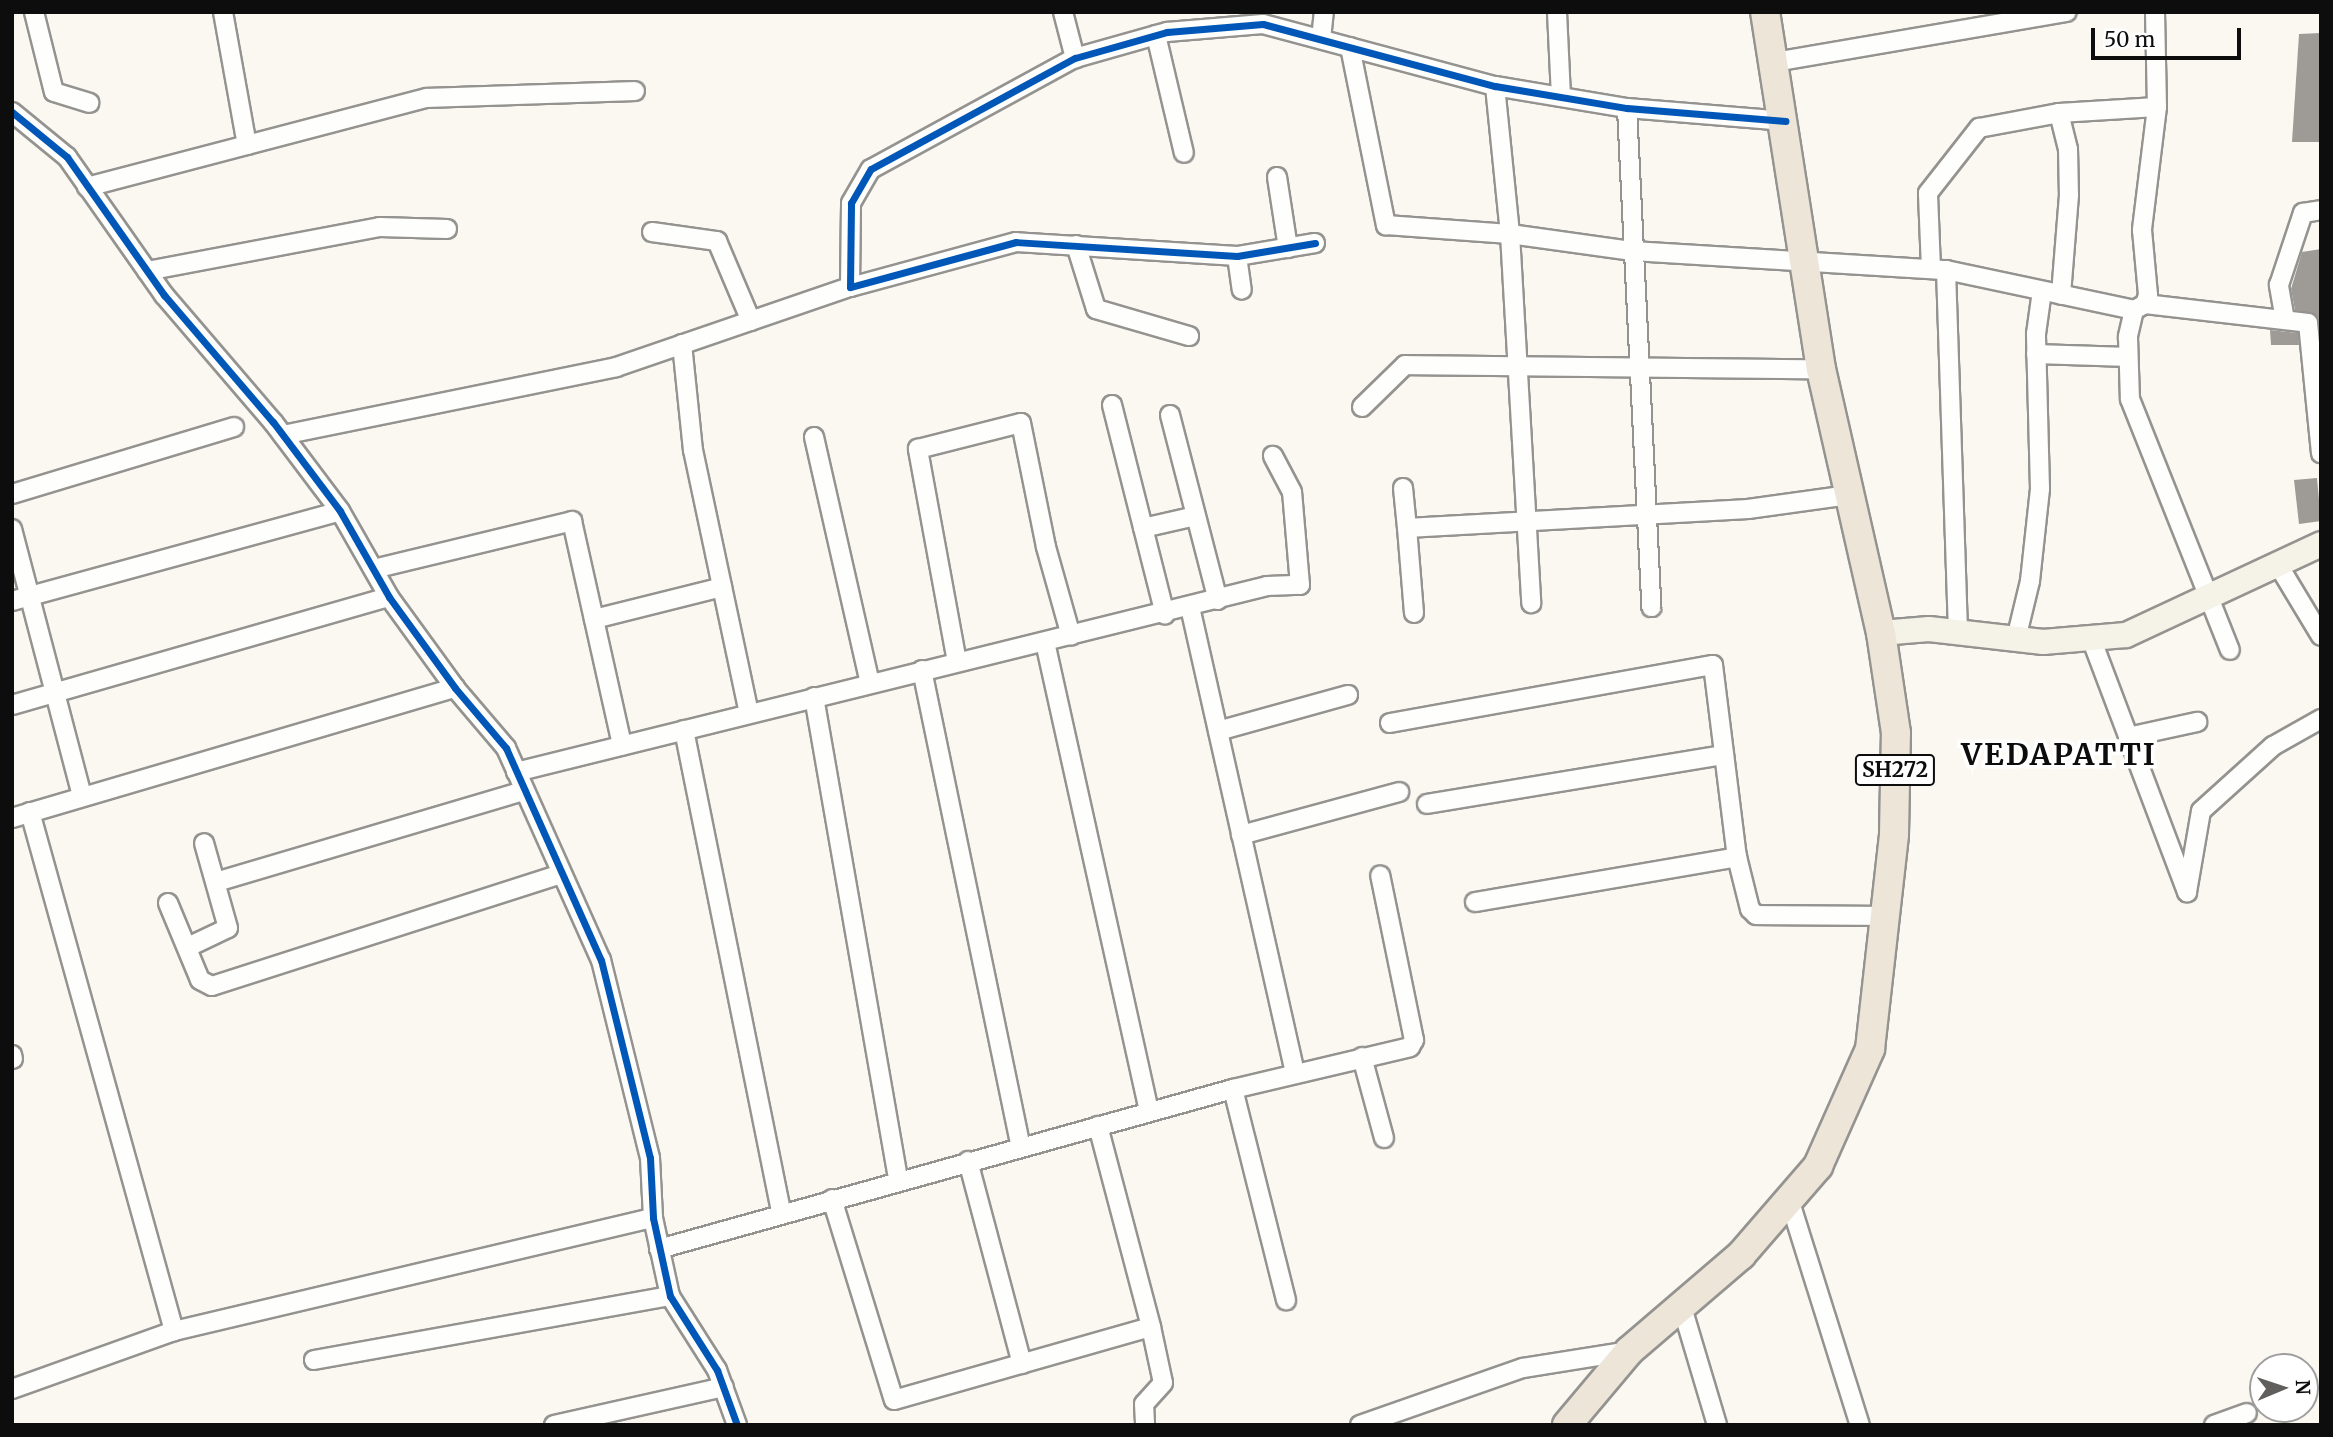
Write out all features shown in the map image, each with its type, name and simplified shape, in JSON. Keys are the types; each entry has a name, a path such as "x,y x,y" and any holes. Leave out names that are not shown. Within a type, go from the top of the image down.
{"main road":[{"name":"SH272","path":"1567,1425 1629,1351 1741,1255 1818,1166 1870,1049 1894,834 1896,733 1881,633 1821,369 1785,121 1765,12"}],"street":[{"path":"34,12 54,92 89,103"},
{"path":"223,12 247,145"},
{"path":"1063,12 1075,58"},
{"path":"1321,40 1324,12"},
{"path":"1557,12 1561,97"},
{"path":"1774,62 2067,12"},
{"path":"2155,12 2157,107 2142,230 2149,288 2139,307 2128,357 2130,399 2205,595 2230,650"},
{"path":"850,287 851,204 871,169 1075,58 1156,35 1262,18 1321,40 1494,86 1627,108 1785,121"},
{"path":"1156,35 1184,153"},
{"path":"1349,47 1387,225 1510,234 1633,251 1939,270 2061,295 2139,307 2308,323 2321,453"},
{"path":"1494,86 1510,234 1514,365 1531,603"},
{"path":"86,187 427,98 635,91"},
{"path":"1958,632 1939,270 1928,193 1979,128 2059,113 2157,107"},
{"path":"1627,108 1633,251 1650,513 1651,607"},
{"path":"12,112 67,157 147,271 283,435 340,511 389,597 455,688 506,748 601,960 650,1158 653,1218 670,1296 724,1387 737,1425"},
{"path":"2059,113 2068,149 2070,195 2061,295"},
{"path":"1278,177 1288,248"},
{"path":"2285,320 2279,285 2303,213 2321,210"},
{"path":"147,271 380,227 447,229"},
{"path":"652,232 717,241 751,321"},
{"path":"283,435 616,367 850,287 1016,242 1237,256 1315,243"},
{"path":"1076,245 1096,309 1189,336"},
{"path":"1237,256 1242,290"},
{"path":"2016,639 2030,581 2040,488 2036,354 2042,291"},
{"path":"682,344 692,450 749,713"},
{"path":"2036,354 2128,357"},
{"path":"1362,407 1405,365 1821,369"},
{"path":"1112,405 1165,614"},
{"path":"1170,415 1218,600"},
{"path":"957,662 918,449 1021,423 1046,547 1071,636"},
{"path":"12,494 234,427"},
{"path":"814,437 870,682"},
{"path":"516,772 870,682 1165,614 1267,586 1300,585 1292,492 1273,456"},
{"path":"1403,488 1414,613"},
{"path":"1407,528 1748,509 1849,495"},
{"path":"21,599 340,511"},
{"path":"1143,528 1196,516"},
{"path":"374,569 572,521 622,745"},
{"path":"12,529 21,599 56,691 82,796"},
{"path":"1881,633 1958,632 2016,639 2126,635 2205,595 2321,544"},
{"path":"2277,564 2321,636"},
{"path":"594,619 722,587"},
{"path":"12,705 389,597"},
{"path":"1190,607 1295,1073"},
{"path":"2091,638 2187,892 2201,811 2273,746 2321,719"},
{"path":"1045,642 1149,1112"},
{"path":"1391,723 1713,665 1737,857 1750,909 1756,915 1884,916"},
{"path":"922,670 1021,1146"},
{"path":"12,818 455,688"},
{"path":"1218,731 1348,695"},
{"path":"814,697 898,1180"},
{"path":"2128,737 2197,722"},
{"path":"684,730 781,1212"},
{"path":"1427,804 1724,755"},
{"path":"216,882 524,791"},
{"path":"1241,835 1399,792"},
{"path":"30,812 174,1331"},
{"path":"188,947 228,928 204,844"},
{"path":"1475,902 1737,857"},
{"path":"168,902 200,980 212,986 229,984 561,874"},
{"path":"659,1249 781,1212 1021,1146 1295,1073 1410,1047 1414,1040 1380,875"},
{"path":"1362,1057 1384,1138"},
{"path":"1233,1089 1286,1300"},
{"path":"1098,1126 1163,1382 1144,1404 1144,1425"},
{"path":"968,1161 1021,1364"},
{"path":"832,1199 894,1399 1151,1327"},
{"path":"1789,1199 1860,1425"},
{"path":"12,1389 174,1331 653,1218"},
{"path":"314,1360 670,1296"},
{"path":"1681,1304 1717,1425"},
{"path":"1360,1425 1523,1368 1629,1351"},
{"path":"554,1425 626,1418 724,1387"},
{"path":"2214,1425 2247,1413"}],"building":[{"path":"2321,33 2321,142 2292,142 2299,34"},
{"path":"2321,249 2321,336 2315,314 2295,310 2291,289 2302,252"},
{"path":"2270,330 2298,333 2299,345 2271,345"},
{"path":"2317,478 2321,521 2299,524 2294,480"}],"cycle path":[{"path":"1315,243 1237,256 1016,242 850,287 851,203 871,169 1075,58 1167,32 1263,24 1495,86 1627,108 1785,121"},
{"path":"12,112 67,157 164,295 273,422 340,511 389,597 455,688 506,748 601,960 650,1158 653,1218 670,1296 717,1370 737,1425"}],"district":[{"name":"VEDAPATTI","path":"2059,754"}]}
